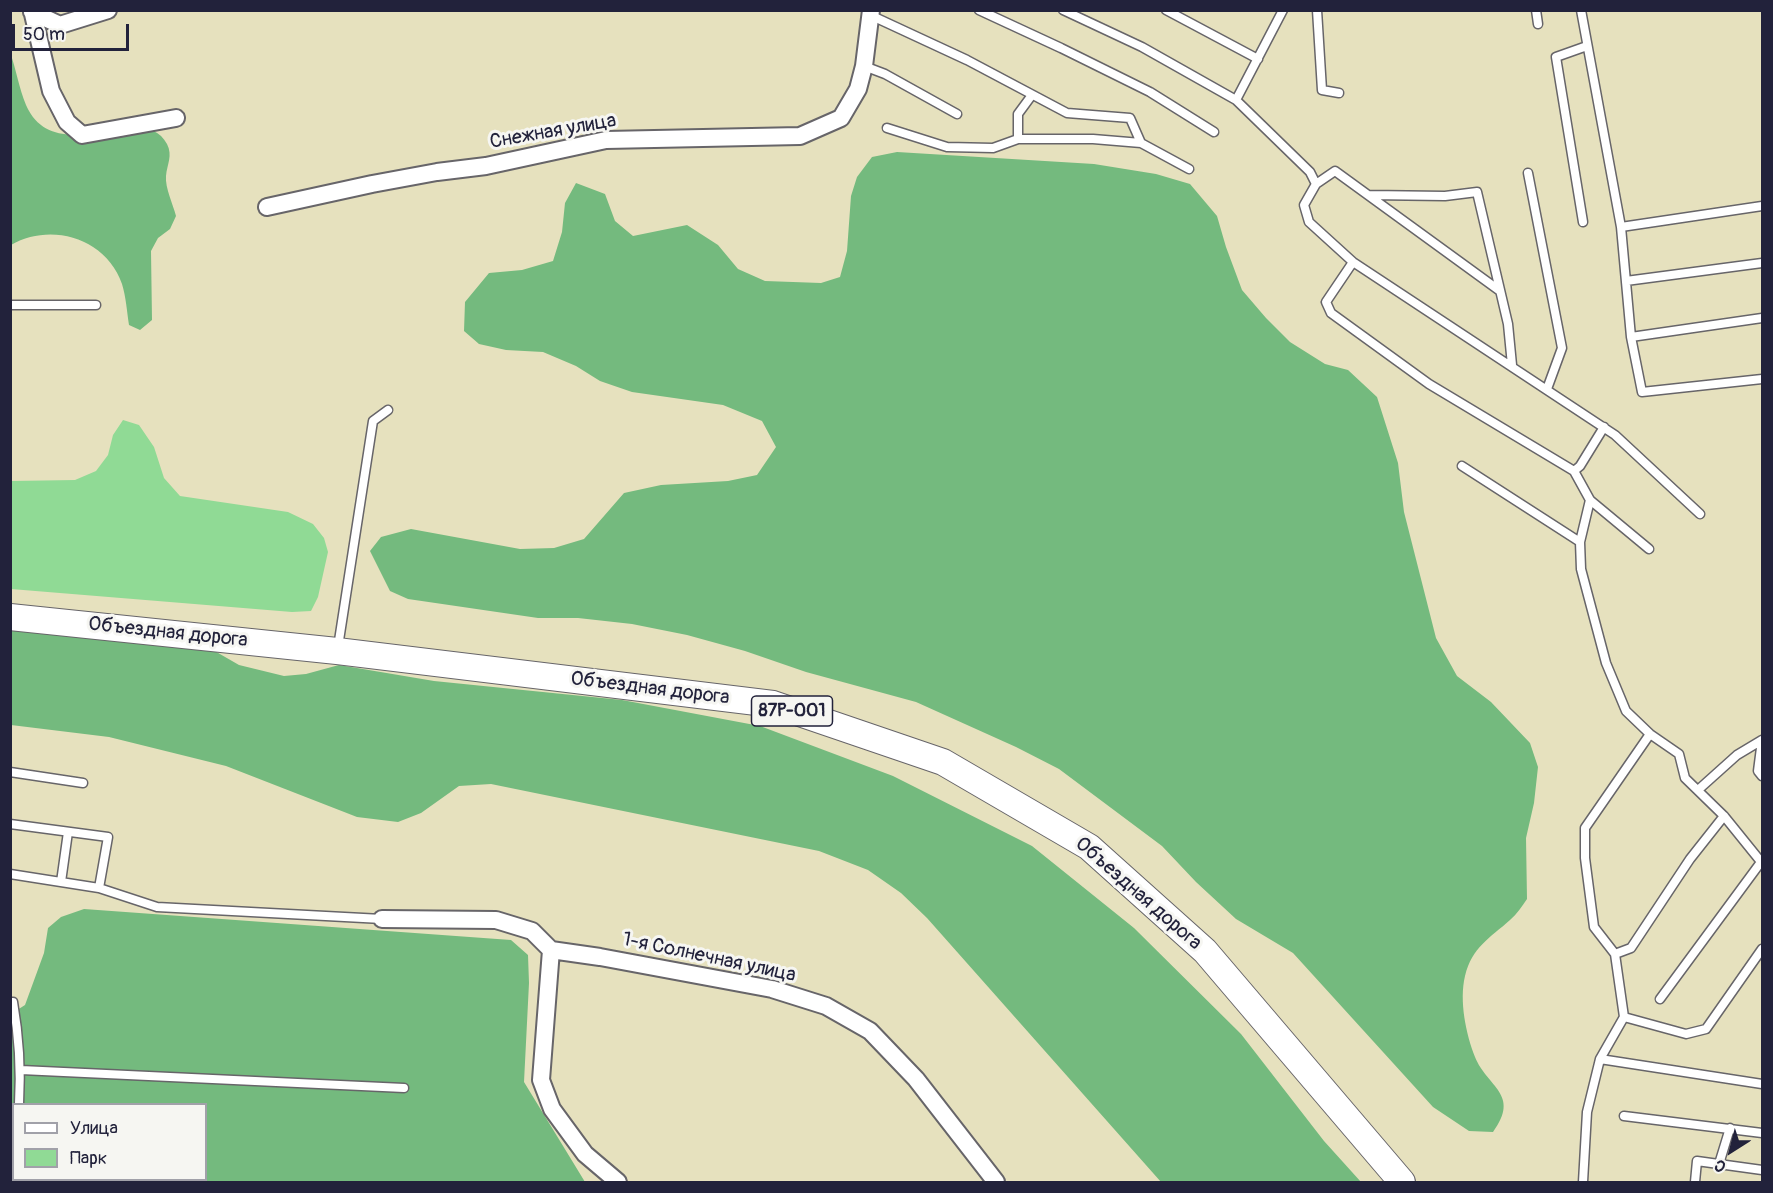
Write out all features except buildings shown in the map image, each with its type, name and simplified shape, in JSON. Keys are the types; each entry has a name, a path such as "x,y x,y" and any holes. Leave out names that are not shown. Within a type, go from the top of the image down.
{"main road":[{"name":"Объездная дорога","path":"10,617 337,651 773,704 943,762 1089,847 1205,951 1402,1182"}],"street":[{"path":"32,11 60,25 108,10"},
{"path":"32,11 51,90 67,122 82,135 176,118"},
{"name":"Снежная улица","path":"267,207 372,184 486,166 606,140 800,136 841,118 858,89 864,66 870,13"},
{"path":"382,919 496,920 532,931 550,951 541,1080 552,1109 585,1155 618,1182"},
{"name":"1-я Солнечная улица","path":"550,951 600,957 772,989 826,1006 870,1031 916,1078 996,1182"}],"lane":[{"path":"979,10 1150,92 1214,132"},
{"path":"1063,10 1142,47 1236,100 1310,172 1316,184"},
{"path":"1167,10 1258,58"},
{"path":"1236,100 1283,10"},
{"path":"1317,10 1322,90 1339,93"},
{"path":"1536,10 1538,24"},
{"path":"1581,10 1621,227 1631,338 1642,392 1762,379"},
{"path":"870,13 967,60 1067,113 1130,118 1141,143"},
{"path":"1583,222 1556,57 1587,46"},
{"path":"864,66 885,74 957,114"},
{"path":"1018,139 1018,114 1032,95"},
{"path":"887,128 947,147 993,148 1018,139 1093,139 1141,143 1189,169"},
{"path":"1500,291 1335,171 1316,184 1304,205 1309,222 1353,262 1604,427 1700,513"},
{"path":"1528,173 1562,348 1547,389"},
{"path":"1369,195 1445,196 1477,192 1508,324 1512,365"},
{"path":"1621,227 1762,206"},
{"path":"1353,262 1326,302 1331,313 1429,384 1574,471 1590,500 1649,549"},
{"path":"1626,282 1762,263"},
{"path":"10,305 96,305"},
{"path":"1631,338 1762,318"},
{"path":"337,651 373,421 388,411"},
{"path":"1574,471 1580,466 1604,427"},
{"path":"1462,466 1580,542"},
{"path":"1590,500 1580,542 1581,569 1606,663 1626,711 1650,734 1678,754 1685,778 1724,816 1762,863 1660,999"},
{"path":"1582,1182 1587,1112 1600,1059 1624,1017 1615,954 1594,927 1585,858 1586,828 1650,734"},
{"path":"1698,790 1737,755 1762,740"},
{"path":"1762,740 1758,771 1762,776"},
{"path":"10,772 83,783"},
{"path":"1615,954 1631,948 1690,858 1724,816"},
{"path":"10,824 108,837 99,888"},
{"path":"61,882 68,832"},
{"path":"10,874 99,888 157,906 382,919"},
{"path":"1624,1017 1686,1034 1706,1029 1762,949"},
{"path":"10,1002 14,1002 21,1070 19,1103"},
{"path":"1600,1059 1762,1084"},
{"path":"21,1070 404,1088"},
{"path":"1624,1116 1762,1133"},
{"path":"1719,1164 1730,1128"},
{"path":"1695,1182 1697,1161 1762,1170"}],"green space":[{"path":"10,52 26,105 40,124 57,133 77,134 139,128 155,132 169,148 166,181 176,216 170,229 158,238 151,251 152,320 140,330 129,325 122,284 114,268 104,255 90,245 59,235 43,235 27,238 11,245"},
{"path":"897,152 1094,164 1156,174 1190,184 1217,216 1242,290 1266,318 1290,342 1325,364 1348,370 1377,397 1398,463 1404,512 1436,638 1457,676 1491,702 1530,743 1538,767 1534,803 1526,838 1527,899 1513,918 1477,950 1468,966 1463,986 1464,1017 1475,1057 1503,1099 1504,1108 1501,1119 1493,1132 1469,1131 1433,1107 1293,953 1236,919 1162,846 1059,769 1016,747 916,702 806,672 745,651 687,635 632,624 578,618 538,618 408,599 390,591 370,551 381,537 411,529 520,549 554,548 584,539 624,493 661,485 728,481 757,475 776,447 762,421 723,405 632,392 600,381 576,366 543,352 506,350 479,344 464,331 465,302 489,273 522,270 553,261 562,232 565,203 576,183 605,194 615,221 633,236 687,225 718,245 738,269 765,281 821,283 840,277 847,251 851,196 857,177 872,157"},
{"path":"123,420 139,425 154,447 164,478 180,496 288,512 313,524 324,538 328,552 318,597 311,611 292,612 11,589 11,481 75,480 96,471 108,455 113,435"},
{"path":"11,630 206,646 239,665 284,676 306,674 339,665 434,681 622,700 760,726 893,776 1032,846 1134,928 1241,1034 1324,1141 1361,1182 1161,1182 927,918 901,893 868,870 819,851 491,784 459,786 421,813 398,822 357,817 226,766 109,737 11,725"},
{"path":"84,909 511,940 528,955 529,983 524,1082 585,1182 11,1182 11,1014 25,1005 44,953 48,928 61,917"}]}
